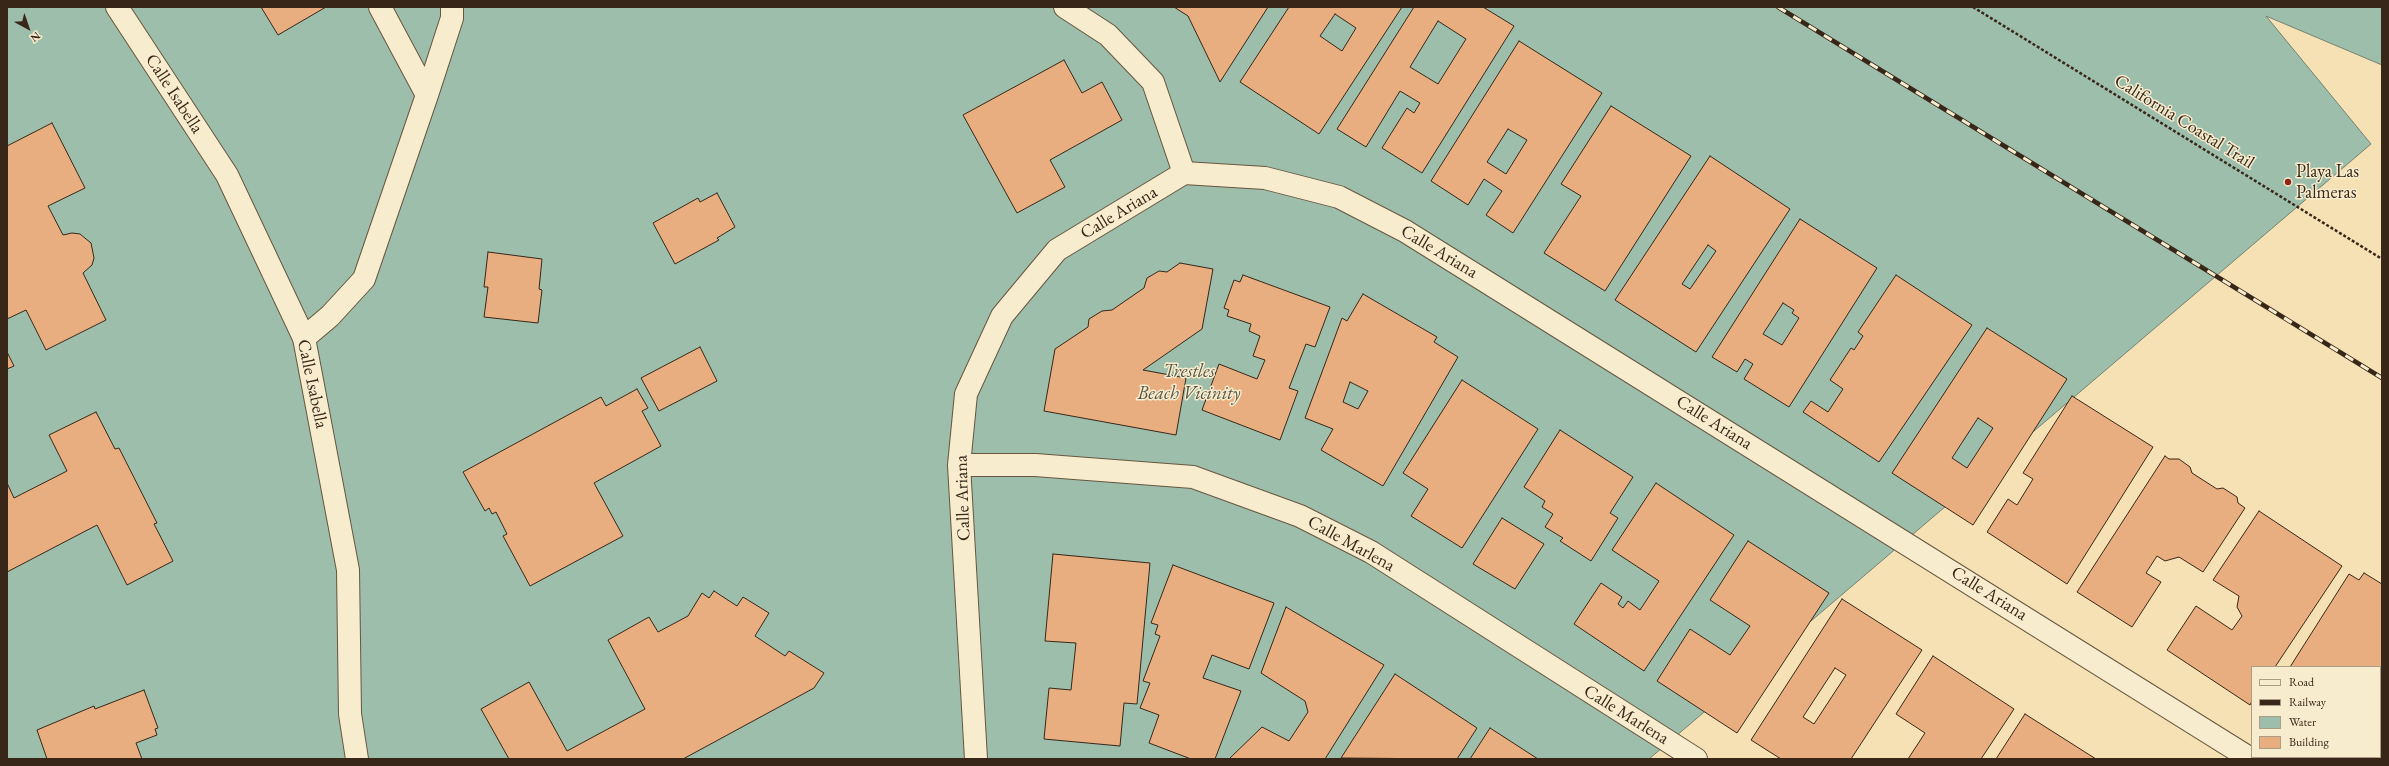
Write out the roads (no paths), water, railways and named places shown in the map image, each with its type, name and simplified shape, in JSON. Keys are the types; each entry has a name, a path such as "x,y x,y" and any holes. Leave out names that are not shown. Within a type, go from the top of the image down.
{"street":[{"name":"Calle Isabella","path":"117,7 227,175 304,338 348,570 350,714 357,759"},
{"path":"380,7 427,96"},
{"path":"304,338 330,316 364,279 427,96 452,18 452,7"},
{"path":"1065,7 1108,35 1153,82 1184,173"},
{"name":"Calle Ariana","path":"976,759 959,465 966,394 1002,316 1057,250 1184,173 1265,178 1339,197 1405,231 2252,759"},
{"name":"Calle Marlena","path":"959,465 1035,465 1193,477 1300,516 1371,552 1696,759"}],"water":[{"name":"Trestles Beach Vicinity","path":"7,7 2382,7 2382,65 2266,16 2371,144 1649,759 7,759"}],"railway":[{"path":"1778,7 2382,378"}],"place":[{"name":"Playa Las Palmeras","path":"2288,182"}]}
